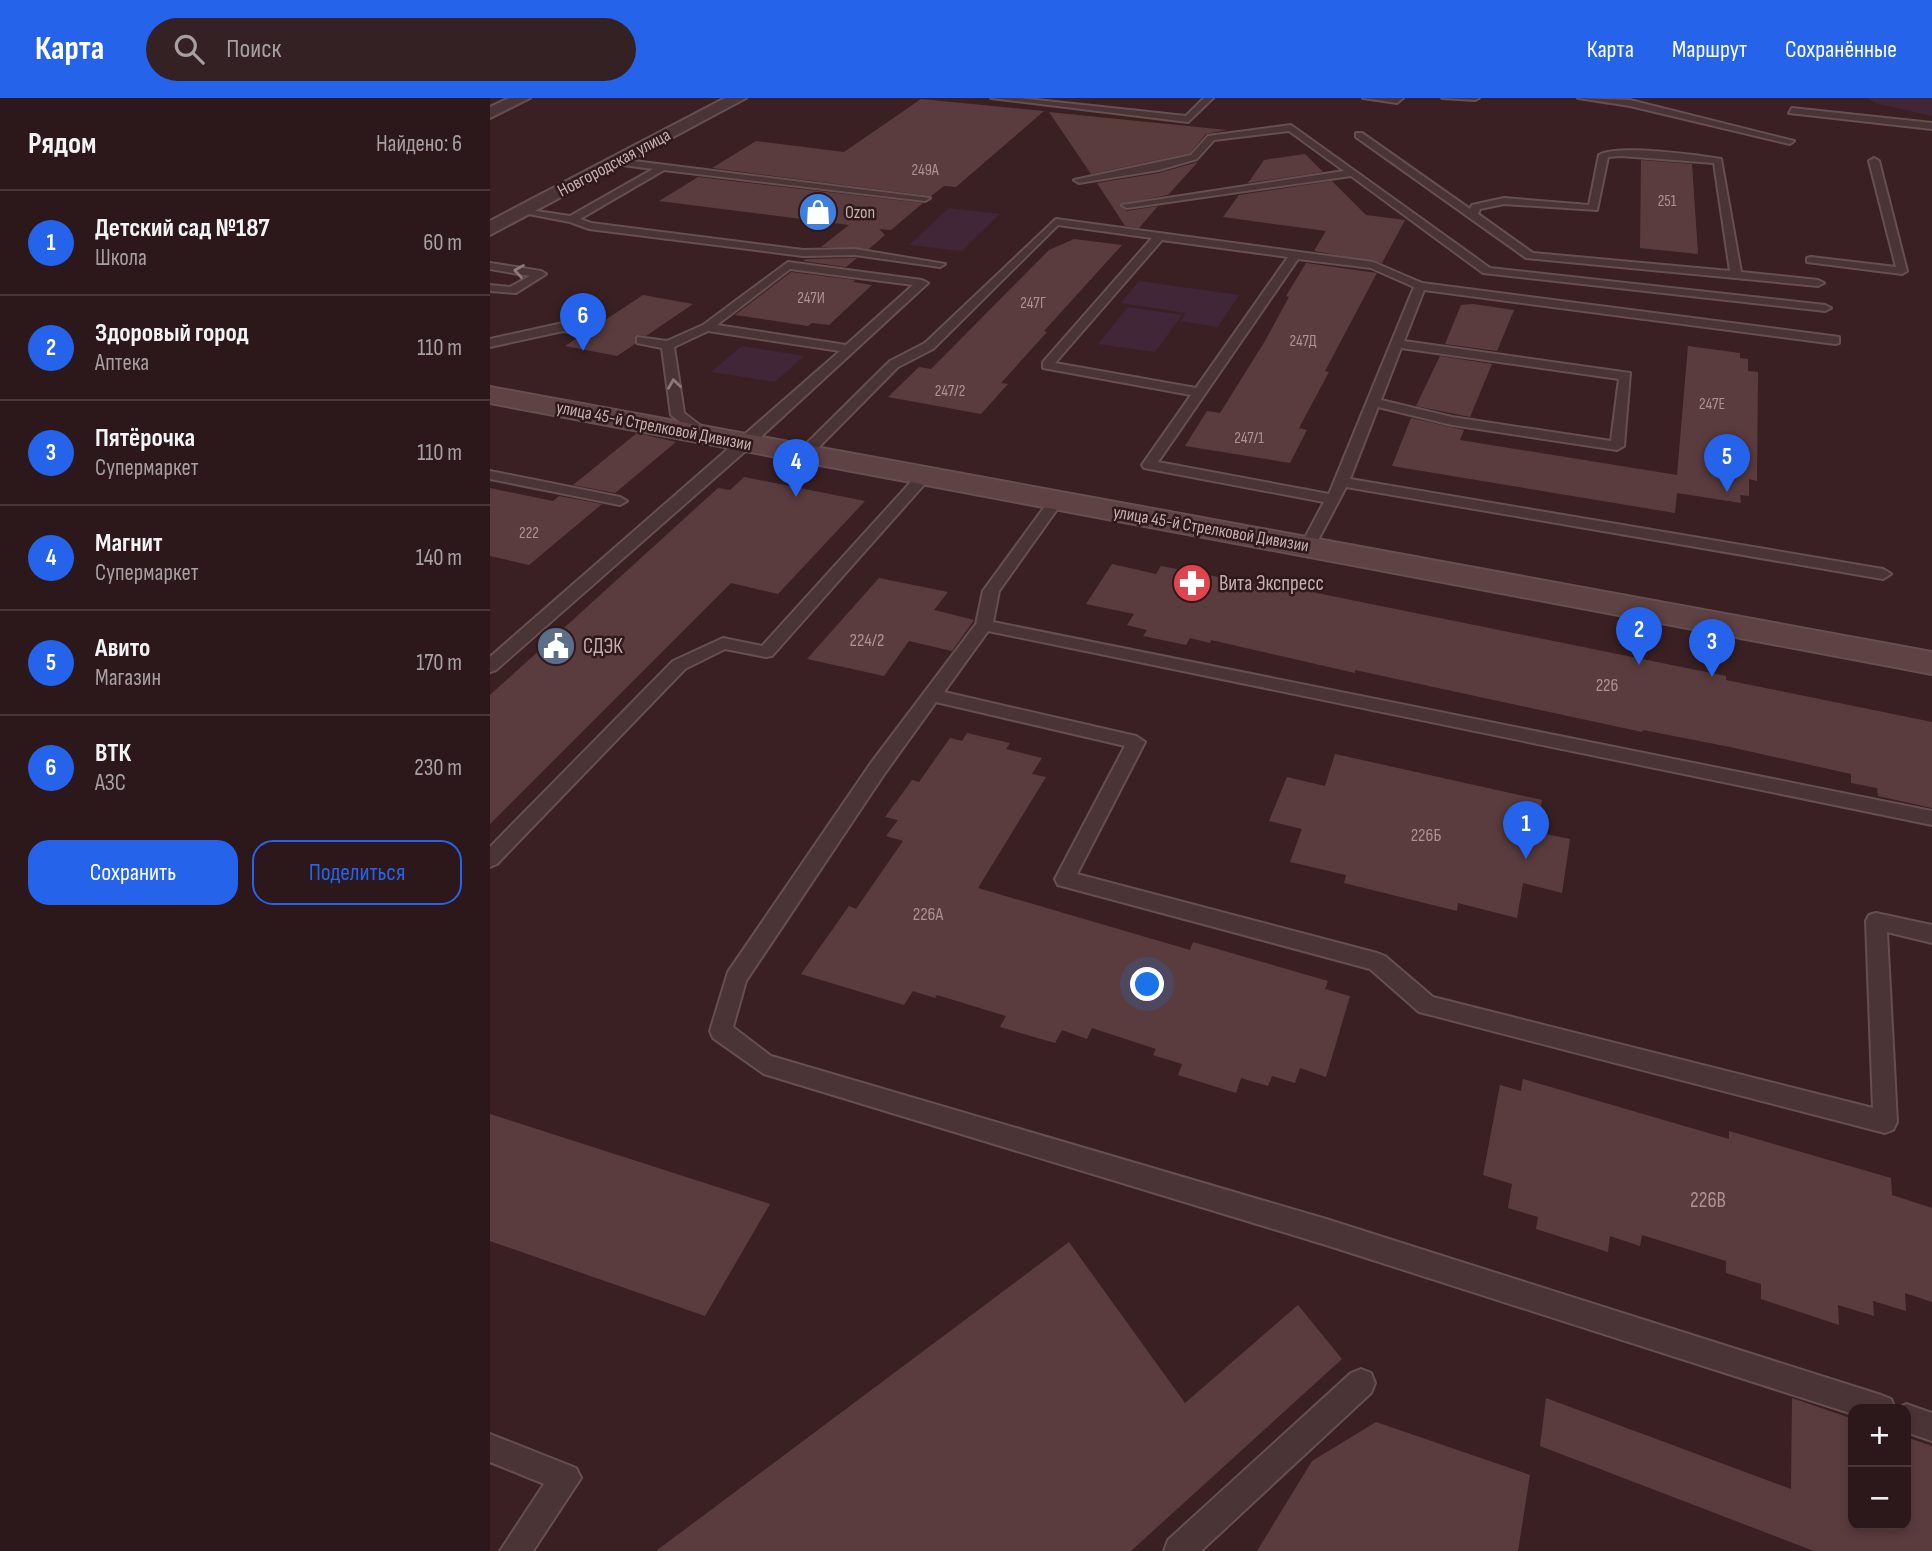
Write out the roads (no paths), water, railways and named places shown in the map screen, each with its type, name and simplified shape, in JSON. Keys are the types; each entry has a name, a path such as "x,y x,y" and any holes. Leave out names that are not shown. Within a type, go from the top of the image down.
{"main road":[{"name":"улица 45-й Стрелковой Дивизии","path":"490,395 1932,663"}],"street":[{"path":"490,113 522,98"},
{"name":"Новгородская улица","path":"490,229 741,99"}],"lane":[{"path":"995,98 1188,119 1209,98"},
{"path":"1098,109 1112,98"},
{"path":"1367,98 1397,101 1399,98"},
{"path":"1446,98 1475,98"},
{"path":"1582,98 1630,103 1790,141"},
{"path":"1792,111 1932,126"},
{"path":"1079,180 1159,167 1194,157 1210,138 1291,128 1487,271 1825,308"},
{"path":"1359,135 1530,256 1818,283"},
{"path":"1472,216 1476,207 1504,201 1593,208 1604,155 1621,153 1718,161 1736,276"},
{"path":"1811,260 1902,271 1874,161"},
{"path":"618,162 925,198"},
{"path":"572,219 663,167"},
{"path":"1127,205 1353,173"},
{"path":"523,212 572,219 589,226 803,253 855,252 940,264"},
{"path":"804,454 894,364 929,346 1056,222 1373,265 1420,286 1835,340"},
{"path":"1160,236 1047,365 1200,393"},
{"path":"1295,255 1149,464 1333,499"},
{"path":"490,666 746,443 922,283 788,265 707,327 668,345 640,340"},
{"path":"490,266 541,274 512,291 490,288"},
{"path":"1308,547 1342,482 1420,286"},
{"path":"490,343 563,327 588,331"},
{"path":"707,327 847,349"},
{"path":"1374,402 1452,421 1617,446 1626,376 1397,344"},
{"path":"668,345 678,415 708,436"},
{"path":"490,475 620,501"},
{"path":"490,859 679,665 723,643 766,652 924,476"},
{"path":"1342,482 1884,574"},
{"path":"1056,501 991,591 984,625 878,768 736,978 722,1031 764,1064 1326,1232 1865,1404"},
{"path":"984,625 1932,818"},
{"path":"933,695 1136,742 1065,879 1377,962 1427,1005 1885,1122 1877,921 1932,934"},
{"path":"1179,1551 1361,1383"},
{"path":"1911,1420 1932,1427"},
{"path":"490,1448 566,1478 515,1551"}],"place":[{"name":"Ozon","path":"818,212"},
{"name":"ВТК","path":"583,351"},
{"name":"Авито","path":"1727,492"},
{"name":"Магнит","path":"796,497"},
{"name":"Вита Экспресс","path":"1192,583"},
{"name":"СДЭК","path":"556,646"},
{"name":"Здоровый город","path":"1639,665"},
{"name":"Пятёрочка","path":"1712,677"},
{"name":"Детский сад №187","path":"1526,859"}]}
